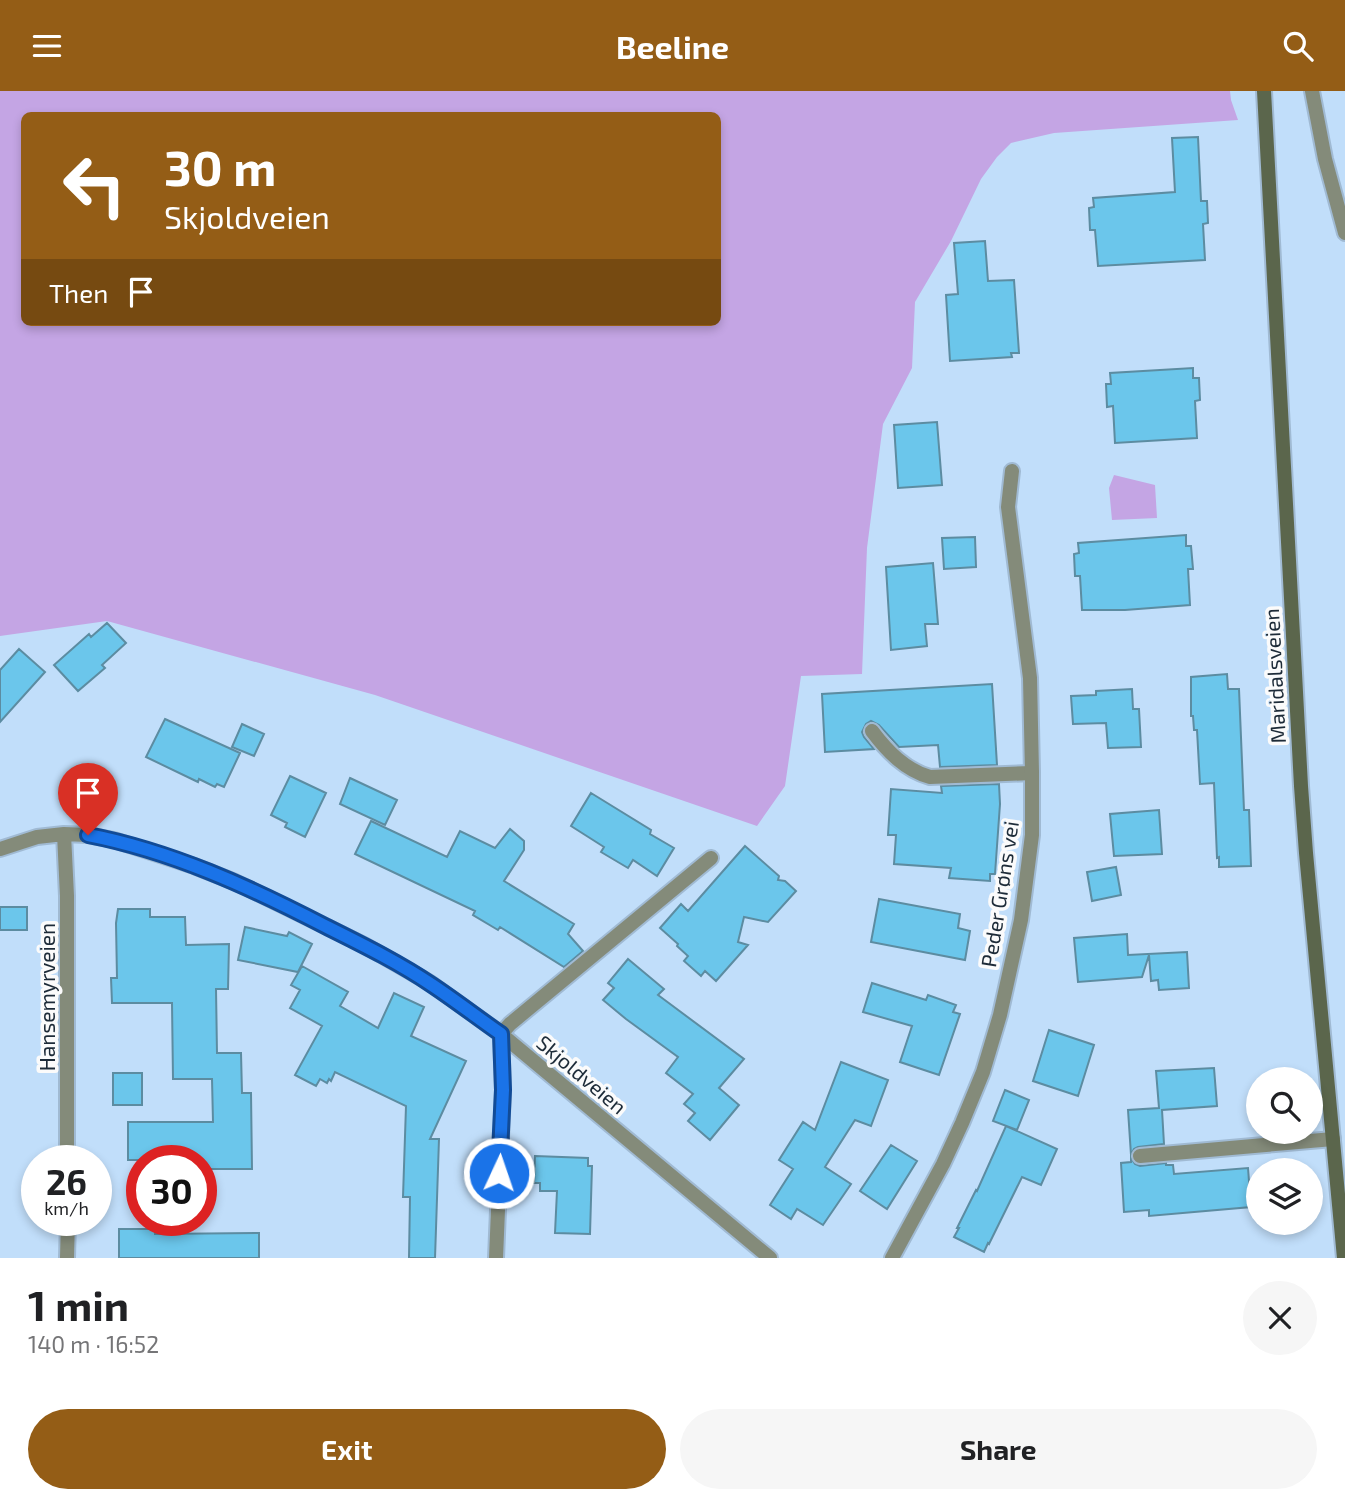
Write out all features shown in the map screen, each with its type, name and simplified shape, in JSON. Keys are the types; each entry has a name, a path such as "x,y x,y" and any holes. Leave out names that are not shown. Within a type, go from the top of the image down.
{"main road":[{"name":"Maridalsveien","path":"1264,91 1302,799 1344,1258"}],"street":[{"path":"1312,91 1325,159 1345,233"},
{"name":"Peder Grøns vei","path":"892,1258 943,1164 982,1072 1000,1015 1021,920 1032,835 1032,772 1030,678 1008,507 1012,471"},
{"path":"872,731 897,759 918,774 930,778 1032,772"},
{"name":"Skjoldveien","path":"0,849 37,837 64,834 114,840 235,882 374,951 430,983 501,1034 770,1258"},
{"name":"Hansemyrveien","path":"64,834 67,896 68,1145"},
{"path":"496,1258 503,1090 501,1034 711,858"},
{"path":"1140,1156 1333,1139"},
{"path":"68,1236 68,1258"}],"shaded area":[{"path":"0,91 1230,91 1238,120 1054,133 1011,143 981,179 951,241 915,302 912,368 883,424 867,548 862,674 801,676 785,786 757,826 375,695 107,621 0,636"},
{"path":"1114,475 1155,485 1157,518 1112,520 1109,488"}],"building":[{"path":"1198,137 1201,201 1207,201 1208,223 1203,224 1205,260 1098,266 1095,230 1090,230 1089,208 1094,207 1093,198 1175,192 1172,138"},
{"path":"985,241 988,281 1014,280 1019,353 1011,353 1012,357 950,361 946,295 958,294 954,243"},
{"path":"1193,368 1193,378 1199,378 1200,400 1195,401 1197,438 1115,443 1113,406 1107,407 1106,384 1111,384 1110,373"},
{"path":"937,422 942,485 898,488 894,425"},
{"path":"1186,535 1186,546 1191,546 1193,569 1188,569 1190,605 1082,610 1080,576 1075,576 1074,554 1079,553 1078,543"},
{"path":"975,537 976,567 944,569 942,538"},
{"path":"933,563 938,624 925,624 927,646 891,650 886,567"},
{"path":"107,623 126,643 102,665 105,668 78,691 54,665 89,634 91,637"},
{"path":"19,649 45,672 0,722 0,670"},
{"path":"1227,674 1228,689 1239,689 1244,810 1249,810 1251,866 1219,867 1214,783 1200,784 1197,730 1194,730 1191,716 1191,677"},
{"path":"992,684 997,765 940,767 938,745 899,747 879,725 871,721 862,732 874,749 825,752 822,694"},
{"path":"1132,689 1133,709 1139,709 1141,747 1108,748 1106,723 1073,724 1071,696 1096,695 1096,691"},
{"path":"165,719 240,753 224,787 217,784 215,787 199,779 198,782 146,757"},
{"path":"242,724 264,734 254,756 232,747"},
{"path":"290,776 326,793 305,837 285,827 287,823 271,815"},
{"path":"350,778 397,800 385,825 340,804"},
{"path":"999,784 995,874 990,874 990,881 949,878 951,868 894,864 896,835 888,835 891,789 942,793 941,786"},
{"path":"591,793 651,830 650,834 674,848 657,876 633,860 628,868 601,852 604,847 571,826"},
{"path":"1159,810 1162,854 1114,856 1110,814"},
{"path":"371,821 447,857 460,831 495,848 510,829 524,841 524,850 504,881 574,924 568,934 583,951 564,967 500,927 498,930 473,915 475,911 355,854"},
{"path":"745,846 779,876 778,880 785,881 796,891 768,922 744,917 738,942 748,945 716,981 705,971 701,976 684,961 688,956 660,928 681,904 688,911"},
{"path":"1116,867 1121,895 1092,901 1087,872"},
{"path":"879,899 960,914 958,928 970,931 965,960 871,942"},
{"path":"0,907 27,907 27,930 0,930"},
{"path":"118,909 150,909 150,917 185,917 186,945 229,944 228,989 216,989 217,1053 241,1053 242,1093 251,1093 252,1169 217,1169 217,1145 128,1145 128,1122 213,1122 212,1079 173,1079 172,1003 112,1003 111,978 117,978"},
{"path":"245,927 287,936 289,932 312,944 298,972 238,960"},
{"path":"1127,934 1128,955 1187,952 1189,988 1159,990 1158,980 1151,981 1149,955 1142,977 1078,982 1074,938"},
{"path":"628,959 664,989 658,995 744,1059 719,1088 739,1105 710,1140 688,1121 695,1113 684,1104 693,1094 666,1073 678,1057 603,1000 614,988 608,983"},
{"path":"302,966 348,992 340,1006 378,1028 394,993 424,1007 411,1036 466,1061 430,1139 439,1139 435,1258 409,1258 410,1197 403,1197 406,1106 335,1072 331,1081 329,1079 327,1083 320,1079 316,1086 295,1075 322,1026 290,1008 300,990 291,985"},
{"path":"872,983 926,1000 928,995 956,1005 953,1012 960,1014 939,1075 900,1062 912,1026 863,1012"},
{"path":"1049,1030 1094,1045 1078,1096 1033,1081"},
{"path":"841,1062 888,1080 871,1126 855,1120 825,1167 851,1184 823,1225 797,1209 791,1219 770,1205 793,1169 779,1160 803,1122 815,1130"},
{"path":"1214,1068 1217,1106 1162,1110 1164,1144 1138,1147 1131,1155 1128,1110 1159,1108 1156,1071"},
{"path":"113,1073 142,1073 142,1105 113,1105"},
{"path":"1005,1090 1029,1100 1017,1130 993,1121"},
{"path":"1006,1126 1057,1149 1041,1185 1022,1177 984,1252 954,1237"},
{"path":"891,1145 917,1161 887,1209 860,1191"},
{"path":"535,1156 588,1158 588,1166 592,1166 590,1234 555,1233 557,1191 540,1191 540,1183 534,1183"},
{"path":"1131,1158 1140,1166 1166,1163 1173,1165 1174,1174 1246,1168 1246,1207 1149,1216 1149,1210 1124,1212 1121,1163 1131,1162"},
{"path":"119,1229 126,1229 126,1236 259,1233 259,1258 119,1258"}],"route":[{"path":"88,835 114,840 194,866 272,899 430,983 501,1034 503,1090 499,1173"}]}
